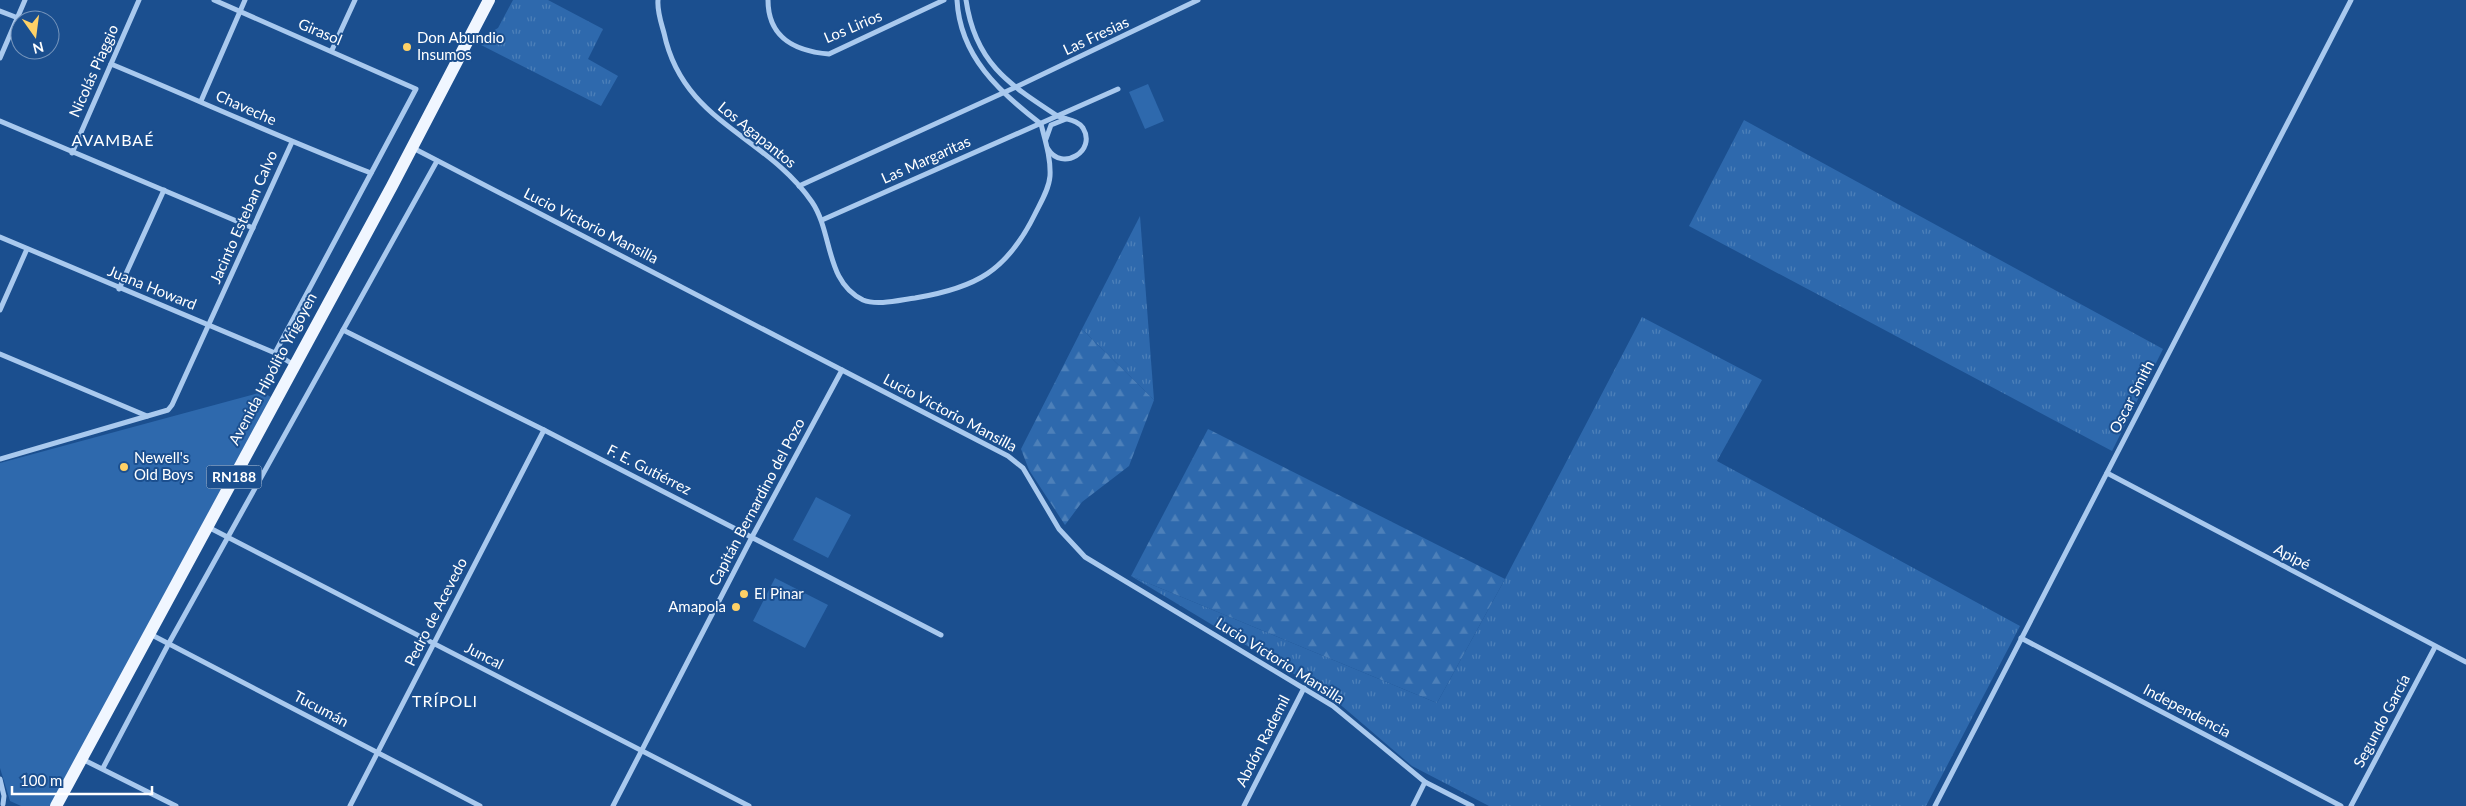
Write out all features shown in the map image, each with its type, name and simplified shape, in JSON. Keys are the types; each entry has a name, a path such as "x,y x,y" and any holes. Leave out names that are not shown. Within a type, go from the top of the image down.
{"main road":[{"name":"Avenida Hipólito Yrigoyen","path":"56,806 412,148 486,1"}],"street":[{"name":"Nicolás Piaggio","path":"72,153 139,0"},
{"name":"Girasol","path":"214,0 332,50 416,89"},
{"path":"201,101 245,0"},
{"path":"332,50 355,0"},
{"name":"Los Agapantos","path":"658,0 665,40 676,72 701,105 771,159 813,203 822,220 839,277 850,293 865,301 887,302 961,287 988,275 1005,261 1016,248 1046,192 1050,177 1046,143 1041,124"},
{"name":"Los Lirios","path":"768,0 768,12 775,30 793,46 810,52 829,54 944,0"},
{"path":"957,0 962,31 971,53 986,74 1041,124 1118,90"},
{"path":"966,0 972,28 981,49 992,67 1016,87 1059,116 1067,119 1079,124 1083,129 1086,142 1084,148 1080,154 1068,159 1055,156 1046,143 1051,125 1067,119"},
{"name":"Las Fresias","path":"1004,92 1198,0"},
{"name":"Oscar Smith","path":"1935,806 2351,0"},
{"path":"0,58 10,36"},
{"name":"Chaveche","path":"111,64 201,101 292,142 371,173"},
{"name":"Avenida Hipólito Yrigoyen","path":"275,353 416,89"},
{"name":"Las Margaritas","path":"798,186 1004,92"},
{"path":"0,121 253,228"},
{"name":"Las Margaritas","path":"822,220 1041,124"},
{"name":"Jacinto Esteban Calvo","path":"147,416 168,410 172,405 292,142"},
{"name":"Lucio Victorio Mansilla","path":"412,148 1008,456 1023,468 1059,529 1086,557 1333,706 1425,782 1472,806"},
{"path":"103,768 169,643 437,161"},
{"path":"119,289 164,190"},
{"name":"Juana Howard","path":"0,237 119,289 275,353 294,365"},
{"path":"0,310 27,249"},
{"name":"F. E. Gutiérrez","path":"343,330 544,430 941,635"},
{"path":"0,354 147,416"},
{"name":"Capitán Bernardino del Pozo","path":"613,806 752,537 842,370"},
{"path":"0,459 147,416"},
{"name":"Pedro de Acevedo","path":"350,806 544,430"},
{"name":"Apipé","path":"2106,473 2466,662"},
{"name":"Juncal","path":"208,527 641,752 749,806"},
{"name":"Tucumán","path":"150,633 480,806"},
{"name":"Independencia","path":"2021,638 2341,806"},
{"name":"Segundo García","path":"2351,806 2435,647"},
{"name":"Abdón Rademil","path":"1244,806 1304,688"},
{"path":"82,758 176,806"},
{"path":"0,779 4,804"},
{"path":"1413,806 1425,782"}],"green space":[{"path":"513,0 548,0 603,29 588,59 618,76 601,106 481,45 486,35 498,28"},
{"path":"1148,84 1164,121 1145,129 1129,92"},
{"path":"1744,120 2163,349 2112,451 1689,226"},
{"path":"1140,216 1154,400 1082,329"},
{"path":"1642,317 1762,380 1717,461 2020,626 1926,806 1489,806 1412,766 1329,695 1131,576 1437,703 1505,579"},
{"path":"1082,329 1154,400 1129,466 1082,502 1065,525 1029,470 1021,449"},
{"path":"262,392 271,397 50,806 21,806 10,801 0,768 0,463"},
{"path":"1208,429 1505,579 1437,703 1131,576"},
{"path":"816,497 851,515 828,558 793,540"},
{"path":"775,578 828,605 805,648 753,621"}],"place":[{"name":"Don Abundio Insumos","path":"407,47"},
{"name":"Newell's Old Boys","path":"124,467"},
{"name":"El Pinar","path":"744,594"},
{"name":"Amapola","path":"736,607"}],"district":[{"name":"AVAMBAÉ","path":"113,140"},
{"name":"TRÍPOLI","path":"445,701"}]}
